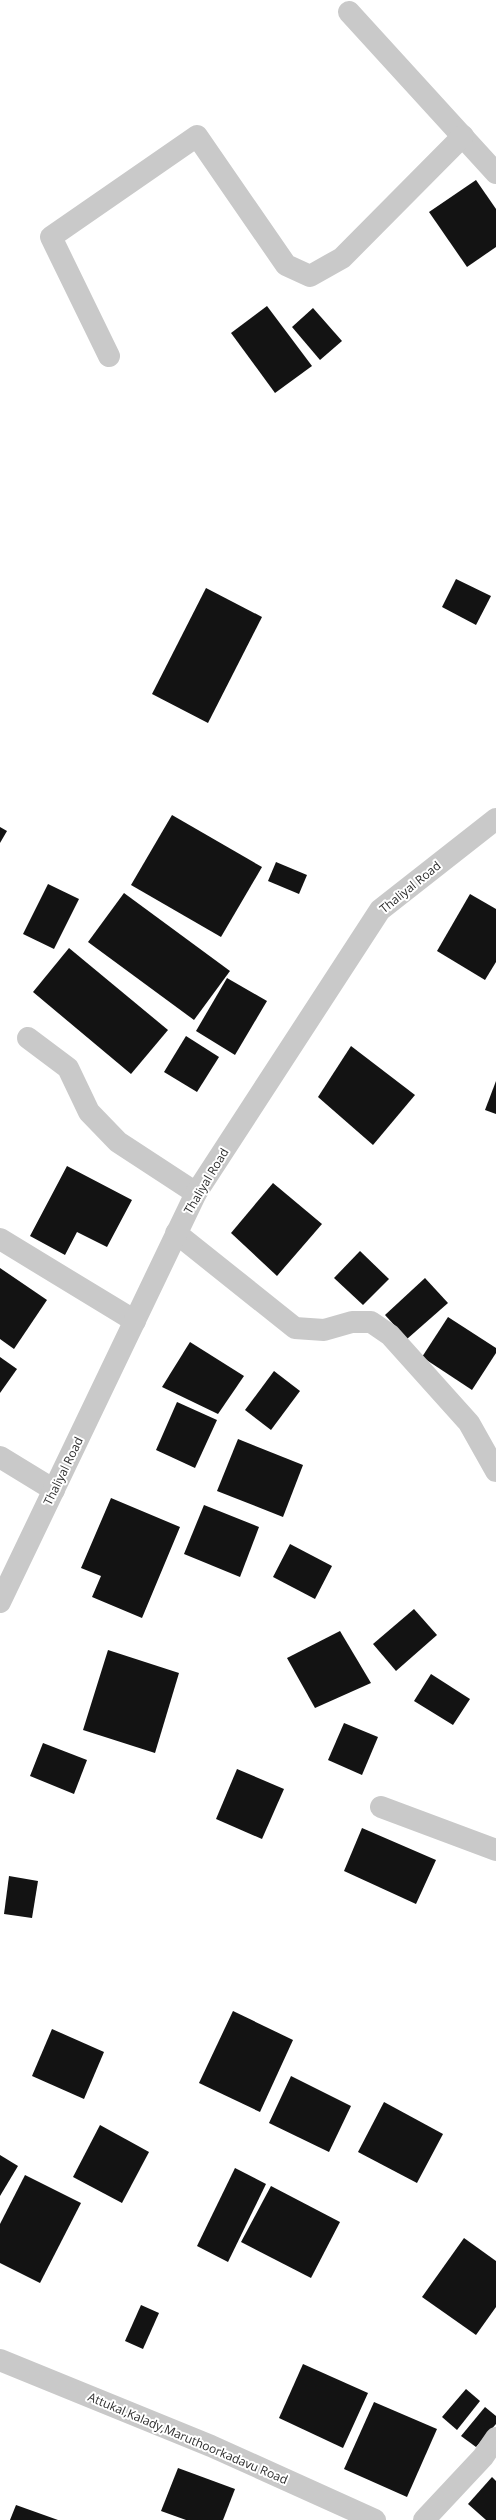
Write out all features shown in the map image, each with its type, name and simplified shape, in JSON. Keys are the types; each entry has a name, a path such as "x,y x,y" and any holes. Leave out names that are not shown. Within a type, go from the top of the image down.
{"street":[{"path":"350,12 496,173"},
{"path":"109,356 51,237 197,136 286,265 310,276 342,258 463,136"},
{"name":"Thaliyal Road","path":"0,1602 196,1193 380,910 496,819"},
{"path":"28,1038 68,1068 89,1112 118,1142 196,1193"},
{"path":"176,1233 295,1328 324,1330 352,1322 371,1322 390,1335 468,1423 496,1471"},
{"path":"0,1239 135,1321"},
{"path":"0,1457 54,1490"},
{"path":"381,1807 496,1850"},
{"name":"Attukal,Kalady,Maruthoorkadavu Road","path":"0,2360 212,2446 375,2520"},
{"path":"424,2520 483,2457 496,2438"}],"building":[{"path":"476,180 496,209 496,247 467,267 429,212"},
{"path":"267,306 312,366 275,393 231,333"},
{"path":"313,308 342,341 320,360 292,327"},
{"path":"456,579 491,596 476,625 442,607"},
{"path":"206,588 262,617 208,723 152,694"},
{"path":"172,815 262,867 221,937 131,885"},
{"path":"0,827 7,831 0,843"},
{"path":"276,862 307,875 299,894 268,881"},
{"path":"48,884 79,899 54,949 23,934"},
{"path":"124,893 230,971 194,1020 88,942"},
{"path":"470,894 496,909 496,962 485,980 437,951"},
{"path":"69,948 168,1030 131,1074 33,992"},
{"path":"227,978 267,1001 235,1055 196,1031"},
{"path":"186,1036 219,1057 197,1092 164,1072"},
{"path":"351,1046 415,1095 373,1145 318,1097"},
{"path":"496,1081 496,1114 485,1110"},
{"path":"67,1166 132,1200 107,1247 77,1232 65,1255 30,1236"},
{"path":"273,1183 322,1224 277,1276 231,1233"},
{"path":"360,1251 389,1279 363,1305 334,1278"},
{"path":"0,1268 47,1300 14,1349 0,1339"},
{"path":"425,1278 448,1303 407,1339 385,1315"},
{"path":"448,1317 496,1348 496,1353 472,1390 422,1357"},
{"path":"190,1342 244,1376 218,1414 162,1387"},
{"path":"0,1357 17,1369 0,1393"},
{"path":"274,1371 300,1391 271,1430 245,1410"},
{"path":"177,1402 217,1420 195,1468 156,1450"},
{"path":"238,1439 303,1465 283,1517 217,1491"},
{"path":"111,1498 180,1527 142,1618 92,1597 101,1576 81,1568"},
{"path":"204,1505 259,1527 240,1577 184,1554"},
{"path":"290,1544 332,1566 315,1599 273,1577"},
{"path":"414,1609 437,1635 396,1671 373,1644"},
{"path":"340,1631 371,1683 315,1708 287,1658"},
{"path":"108,1650 179,1673 155,1753 83,1730"},
{"path":"431,1674 470,1699 453,1725 414,1701"},
{"path":"344,1723 378,1737 362,1775 328,1760"},
{"path":"43,1743 87,1760 74,1794 30,1776"},
{"path":"237,1769 284,1789 262,1839 216,1819"},
{"path":"362,1828 436,1860 416,1904 344,1871"},
{"path":"9,1876 38,1881 32,1918 4,1914"},
{"path":"233,2011 293,2040 260,2112 199,2083"},
{"path":"52,2029 104,2052 84,2099 32,2076"},
{"path":"291,2076 351,2106 329,2152 269,2123"},
{"path":"384,2102 443,2134 417,2183 358,2152"},
{"path":"100,2125 149,2152 122,2203 73,2177"},
{"path":"0,2155 18,2166 0,2196"},
{"path":"235,2168 266,2184 228,2262 197,2246"},
{"path":"25,2175 81,2203 40,2283 0,2263 0,2224"},
{"path":"271,2186 340,2222 311,2278 241,2242"},
{"path":"464,2238 496,2261 496,2307 476,2335 422,2297"},
{"path":"141,2305 159,2313 143,2349 125,2341"},
{"path":"303,2364 368,2393 343,2448 279,2418"},
{"path":"466,2389 480,2401 457,2430 442,2417"},
{"path":"374,2402 437,2429 407,2497 344,2469"},
{"path":"485,2407 496,2416 496,2424 476,2447 461,2436"},
{"path":"178,2468 235,2489 223,2520 186,2520 161,2511"},
{"path":"492,2477 496,2481 496,2520 486,2520 468,2504"},
{"path":"16,2505 58,2520 10,2520"}]}
